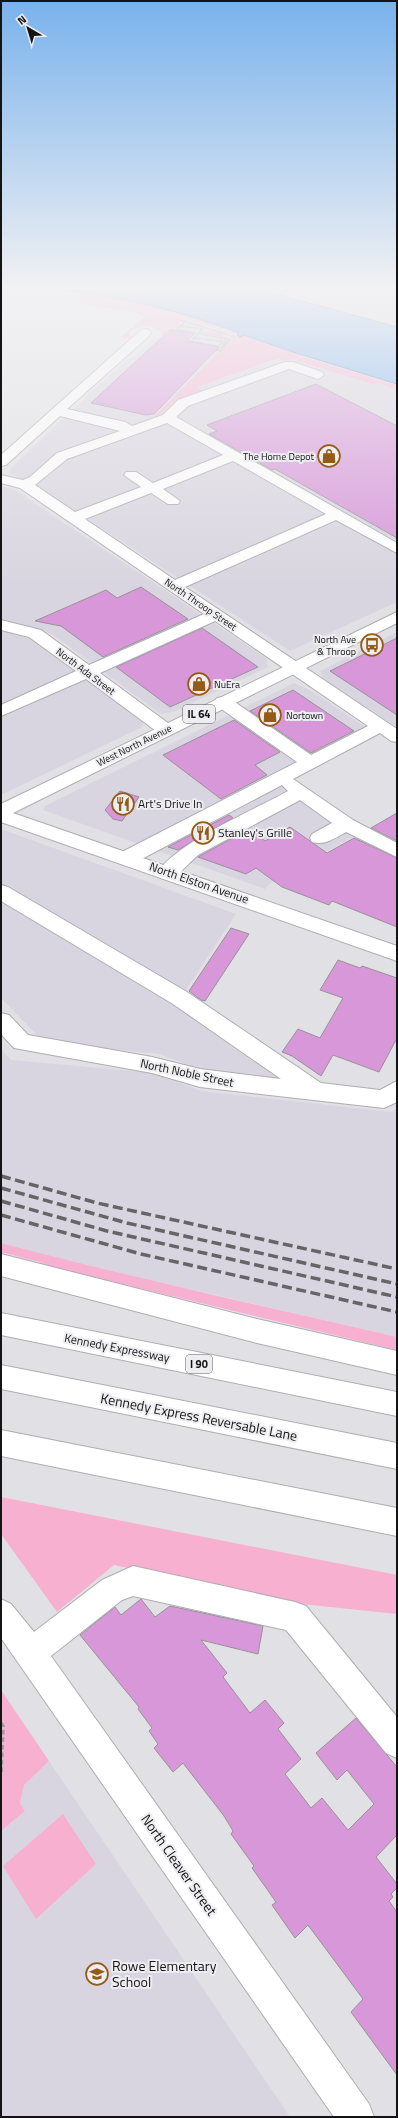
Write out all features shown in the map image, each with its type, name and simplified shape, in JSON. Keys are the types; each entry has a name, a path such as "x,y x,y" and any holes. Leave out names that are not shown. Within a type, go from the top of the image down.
{"main road":[{"path":"1,462 82,389"},
{"path":"25,485 35,480 62,456 168,418 183,403 222,389"},
{"path":"57,411 120,425 131,431"},
{"path":"168,418 397,549"},
{"path":"74,518 234,456"},
{"path":"131,475 174,501"},
{"name":"North Throop Street","path":"1,479 25,485 397,737"},
{"path":"174,586 336,515"},
{"path":"1,711 217,614"},
{"name":"West North Avenue","path":"1,811 397,617"},
{"name":"North Ada Street","path":"1,625 35,634 166,730"},
{"path":"222,702 310,763"},
{"path":"127,858 381,726"},
{"path":"281,778 346,824 397,851"},
{"path":"168,872 191,851 301,792"},
{"name":"North Elston Avenue","path":"1,815 168,872 397,954"},
{"path":"319,838 346,824"},
{"path":"1,892 180,998 319,1092"},
{"name":"North Noble Street","path":"1,1021 22,1042 152,1065 200,1078 319,1092 390,1095"},
{"path":"1,1265 257,1331 397,1363"},
{"name":"Kennedy Expressway","path":"1,1324 397,1404"},
{"name":"Kennedy Express Reversable Lane","path":"1,1377 397,1456"},
{"path":"1,1443 397,1522"},
{"path":"31,1653 112,1590 133,1580 295,1617 397,1742"},
{"name":"North Cleaver Street","path":"1,1614 31,1653 356,2117"}],"path":[{"path":"1,1723 3,1726 1,1775"}],"shaded area":[{"path":"95,389 397,389 397,602 290,651 38,487 10,473 11,468"},
{"path":"182,389 199,389 202,391 175,401 157,417 155,416"},
{"path":"1,486 15,490 266,658 268,667 173,712 161,714 52,634 1,621"},
{"path":"1,631 36,640 143,721 142,727 1,795"},
{"path":"397,632 397,727 324,679 320,671"},
{"path":"294,683 310,690 371,731 282,778 361,832 269,884 265,889 43,810 45,806"},
{"path":"1,829 236,914 184,993 306,1084 205,1071 159,1054 47,1042 39,1037 1,998"},
{"path":"1,1049 11,1060 156,1073 201,1091 392,1112 397,1108 397,1337 203,1292 108,1272 1,1243"},
{"path":"1,1243 149,1280 397,1337 397,1350 47,1266 43,1263 1,1252"},
{"path":"1,1497 397,1575 397,1614 292,1603 114,1565 57,1612 1,1534"},
{"path":"1,1690 49,1761 24,1785 20,1803 25,1811 1,1831"},
{"name":"Rowe Elementary School","path":"49,1761 290,2117 1,2117 1,1831 25,1811 20,1803 24,1785"},
{"path":"63,1814 96,1864 36,1919 3,1866"}],"building":[{"path":"106,389 178,389 154,414 146,415 91,403"},
{"name":"The Home Depot","path":"303,389 325,389 397,426 397,538 275,469 272,470 209,434 217,431 207,425"},
{"path":"141,587 188,619 103,657 61,626 35,621 106,590 117,598"},
{"path":"202,628 258,667 170,707 116,667"},
{"path":"397,638 397,715 330,671"},
{"path":"293,690 354,731 311,753 250,711"},
{"path":"234,720 280,752 255,765 267,775 221,799 163,755"},
{"name":"Art's Drive In","path":"120,791 139,797 122,821 113,819 105,810"},
{"path":"397,813 397,841 371,828"},
{"path":"229,815 233,818 178,850 168,847"},
{"path":"290,827 327,853 354,838 397,858 397,927 332,901 329,905 282,887 256,868 246,874 198,857 249,829 265,841"},
{"path":"231,928 249,934 205,1001 201,1000 189,991"},
{"path":"338,960 360,968 362,966 397,978 397,1038 379,1072 333,1055 321,1076 292,1056 282,1052 298,1029 320,1038 343,998 320,990"},
{"path":"141,1599 155,1617 170,1606 263,1626 258,1654 201,1640 227,1673 223,1677 250,1713 265,1700 284,1723 278,1729 301,1759 285,1774 311,1808 322,1798 348,1830 374,1804 347,1770 337,1780 316,1753 356,1718 397,1767 397,1835 376,1857 397,1884 397,1888 391,1894 393,1897 389,1901 397,1912 397,2075 351,2012 363,1999 308,1925 295,1938 272,1905 276,1902 252,1868 254,1866 231,1834 233,1831 224,1816 183,1763 173,1772 154,1748 158,1744 149,1731 152,1728 138,1709 139,1707 80,1635 115,1607 121,1615"}],"railway":[{"path":"1,1176 97,1203 397,1269"},
{"path":"1,1188 127,1223 397,1284"},
{"path":"1,1201 107,1231 397,1297"},
{"path":"1,1215 141,1254 397,1312"}],"place":[{"name":"The Home Depot","path":"329,456"},
{"name":"North Ave & Throop","path":"372,645"},
{"name":"NuEra","path":"199,684"},
{"name":"Nortown","path":"270,715"},
{"name":"Art's Drive In","path":"123,804"},
{"name":"Stanley's Grille","path":"203,833"},
{"name":"Rowe Elementary School","path":"97,1974"}]}
